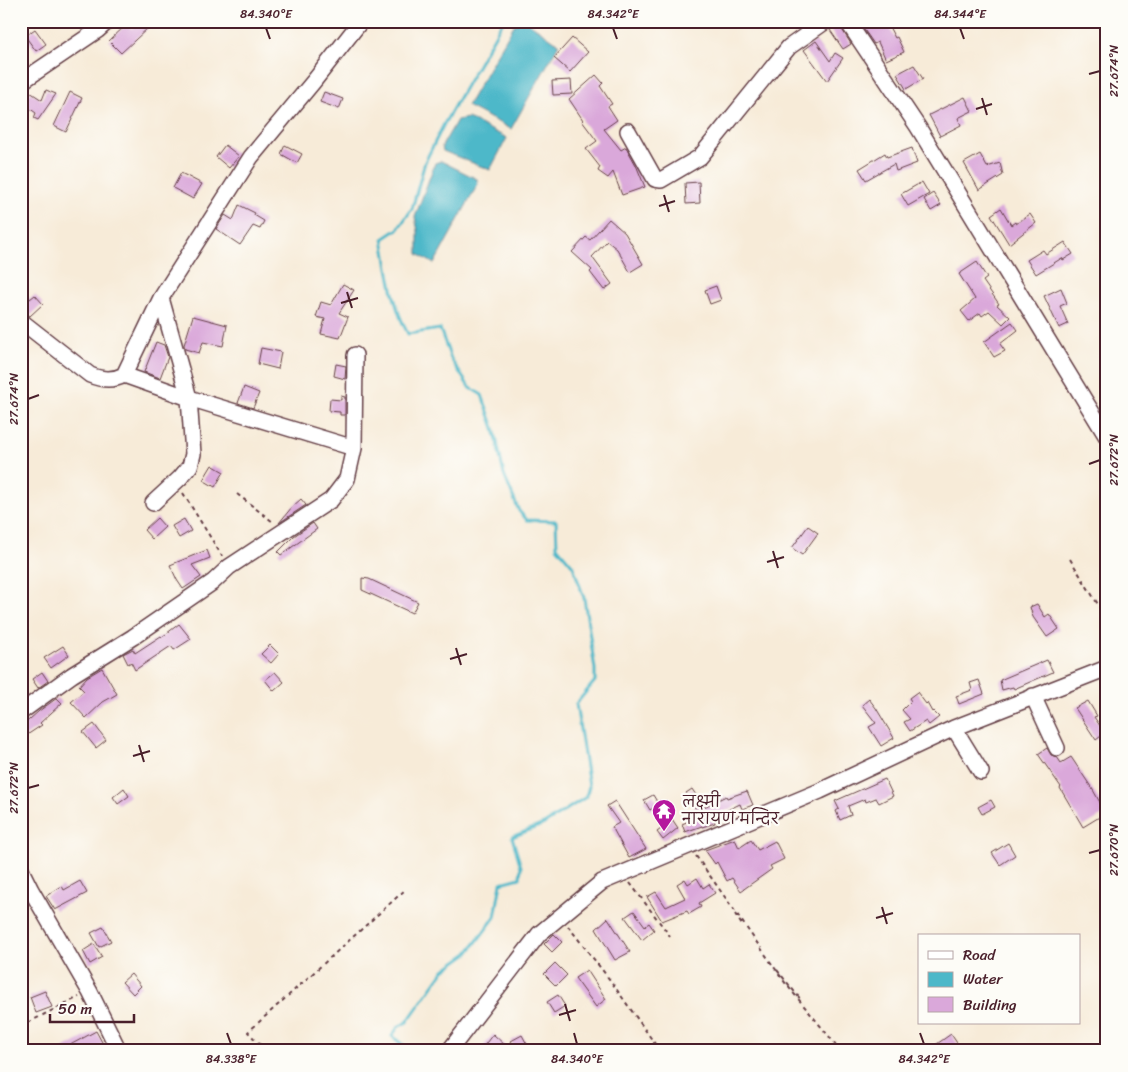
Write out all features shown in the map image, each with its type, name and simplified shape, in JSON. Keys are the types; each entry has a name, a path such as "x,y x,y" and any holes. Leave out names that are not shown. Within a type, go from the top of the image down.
{"street":[{"path":"21,82 98,30 108,21"},
{"path":"124,375 162,298 251,157 362,21"},
{"path":"628,131 655,179 661,180 700,157 789,47 826,21"},
{"path":"847,21 918,127 1107,437"},
{"path":"153,503 190,466 193,454 189,398 162,298"},
{"path":"21,320 90,375 100,379 109,380 124,375 189,398 354,448"},
{"path":"21,712 72,675 213,582 229,567 331,500 347,479 354,448 355,355"},
{"path":"449,1051 539,934 602,882 820,791 954,728 1107,668"},
{"path":"1033,696 1057,748"},
{"path":"954,728 981,772"},
{"path":"21,870 90,992 119,1051"}],"path":[{"path":"180,478 178,484 229,567"},
{"path":"237,494 285,532"},
{"path":"1070,559 1107,618"},
{"path":"688,846 741,922 841,1051"},
{"path":"623,874 670,936"},
{"path":"266,1051 248,1032 406,889"},
{"path":"561,916 610,980 660,1051"},
{"path":"21,1026 90,992"}],"water":[{"path":"526,21 559,44 511,129 467,106 514,25"},
{"path":"468,118 507,138 490,170 443,151 442,146 457,120"},
{"path":"441,161 477,179 478,184 434,264 418,254 418,231 415,217 435,163"}],"building":[{"path":"140,21 143,21 149,27 121,53 109,41 127,24 132,29"},
{"path":"858,21 886,21 904,52 886,60 878,42 874,44"},
{"path":"838,23 851,44 843,49 830,30"},
{"path":"35,29 46,44 36,51 25,36"},
{"path":"572,38 588,52 570,72 554,58"},
{"path":"816,41 830,61 835,53 843,58 827,81 804,50"},
{"path":"914,65 923,79 906,89 897,74"},
{"path":"596,75 603,83 600,86 612,104 608,106 617,120 604,129 621,150 626,147 645,187 622,195 613,172 608,178 598,171 600,167 586,149 597,141 569,99"},
{"path":"571,80 572,94 553,95 552,81"},
{"path":"46,90 56,94 38,120 34,118 36,113 22,103 30,92 42,100"},
{"path":"70,92 82,98 66,132 54,126"},
{"path":"324,92 343,99 339,109 320,102"},
{"path":"965,97 972,111 958,118 961,125 940,136 929,115"},
{"path":"225,145 239,156 229,168 216,157"},
{"path":"285,145 302,154 297,163 281,154"},
{"path":"912,148 917,163 896,171 894,164 866,180 859,169 885,153 887,157"},
{"path":"980,154 987,167 1000,163 1003,175 979,190 964,163"},
{"path":"181,173 202,184 193,199 173,188"},
{"path":"699,182 700,203 686,204 685,183"},
{"path":"922,182 929,194 908,206 901,194"},
{"path":"933,193 941,205 931,211 924,199"},
{"path":"239,205 255,213 254,215 264,221 260,229 253,226 240,245 216,229 225,215 233,220"},
{"path":"1001,208 1011,225 1015,222 1016,224 1030,214 1036,223 1009,244 991,215"},
{"path":"609,219 625,233 643,264 630,272 617,249 607,241 592,257 612,284 604,290 590,272 592,270 572,252 586,237 590,240"},
{"path":"1065,242 1073,254 1063,260 1062,258 1036,274 1027,260 1043,250 1046,254"},
{"path":"977,262 987,278 983,281 999,304 997,305 1010,317 1003,324 989,311 982,316 980,313 969,321 961,311 975,299 959,274"},
{"path":"343,284 354,290 339,313 348,317 340,338 321,334 325,319 316,317 321,302 331,305"},
{"path":"716,286 721,300 710,304 705,290"},
{"path":"1061,288 1067,303 1060,306 1068,324 1059,328 1044,296"},
{"path":"21,291 30,299 35,295 43,304 30,316 21,312"},
{"path":"193,316 227,325 223,346 203,342 199,353 185,349 184,345"},
{"path":"1012,322 1018,330 1000,344 1005,351 994,357 984,342"},
{"path":"156,342 164,345 168,357 160,378 144,372"},
{"path":"261,348 281,352 278,369 258,364"},
{"path":"336,364 346,366 345,379 334,376"},
{"path":"244,387 259,393 253,408 238,403"},
{"path":"341,396 345,397 345,415 340,415 340,412 329,411 330,399 341,400"},
{"path":"212,465 224,472 215,487 203,480"},
{"path":"301,499 306,505 279,523 292,507"},
{"path":"157,518 165,527 152,539 144,530"},
{"path":"184,519 191,531 179,538 172,526"},
{"path":"313,523 317,529 281,555 278,552 294,536"},
{"path":"808,526 818,533 802,555 792,548"},
{"path":"207,550 210,558 192,565 201,577 183,589 170,565"},
{"path":"362,578 369,579 418,602 412,613 362,590"},
{"path":"1037,604 1045,617 1049,614 1059,629 1047,637 1033,617 1030,607"},
{"path":"179,624 191,639 174,650 171,646 135,670 131,662 128,664 123,654 133,649 135,653"},
{"path":"270,645 279,654 271,663 261,654"},
{"path":"63,646 69,655 51,668 44,658"},
{"path":"1047,660 1053,672 1014,689 1013,687 1002,690 1000,680"},
{"path":"102,668 117,694 103,702 86,718 71,702 84,691 79,686 87,677"},
{"path":"42,672 48,681 38,688 32,679"},
{"path":"275,672 284,682 274,691 265,680"},
{"path":"979,680 984,694 959,704 956,696 972,690 970,683"},
{"path":"917,692 932,712 939,717 929,725 926,721 910,731 904,722 910,719 902,710 911,701 909,698"},
{"path":"57,698 62,703 40,723 42,725 21,739 21,727"},
{"path":"869,699 894,738 881,746 869,727 876,723 862,705"},
{"path":"1088,701 1097,716 1094,717 1105,733 1096,740 1075,708"},
{"path":"94,724 106,740 96,748 83,732"},
{"path":"1047,748 1051,755 1057,757 1061,763 1071,757 1106,813 1083,827 1061,787 1038,754"},
{"path":"885,779 893,796 879,803 876,798 866,802 865,799 848,806 851,815 840,820 836,811 839,809 835,801"},
{"path":"124,788 129,796 118,804 113,797"},
{"path":"692,789 704,807 726,796 727,798 747,791 753,805 742,809 740,804 713,817 715,823 685,832 682,824 700,816 686,793"},
{"path":"653,795 659,805 650,810 644,800"},
{"path":"991,800 995,807 982,814 978,807"},
{"path":"615,801 646,849 629,858 612,827 619,823 607,806"},
{"path":"670,816 678,828 663,840 657,832 665,826 662,822"},
{"path":"735,839 739,848 751,840 758,850 775,841 784,859 770,866 772,869 741,891 732,878 727,881 717,862 715,864 705,850"},
{"path":"1008,843 1015,855 1000,865 992,853"},
{"path":"697,878 703,888 709,884 715,893 699,903 701,907 689,914 687,911 662,921 647,897 656,892 666,907 685,898 677,884 685,879 688,884"},
{"path":"80,881 87,893 55,910 46,896 62,886 64,890"},
{"path":"634,911 645,926 649,923 654,930 642,940 625,917"},
{"path":"608,918 630,952 615,960 596,929"},
{"path":"103,927 111,941 99,947 91,933"},
{"path":"554,934 562,942 552,952 544,944"},
{"path":"94,944 102,957 90,964 83,951"},
{"path":"555,963 567,975 556,986 544,974"},
{"path":"587,970 606,999 596,1007 575,978"},
{"path":"131,974 141,986 133,994 122,982"},
{"path":"45,991 52,1007 36,1013 30,997"},
{"path":"558,995 565,1006 554,1013 547,1002"},
{"path":"96,1031 103,1044 90,1051 59,1051"},
{"path":"493,1034 506,1046 502,1051 480,1051"},
{"path":"951,1034 959,1046 953,1051 927,1051"},
{"path":"522,1035 529,1048 523,1051 516,1051 511,1041"}],"waterway":[{"path":"410,1051 392,1036 398,1027 407,1022 444,970 468,953 495,917 501,883 520,878 521,867 512,837 544,824 586,797 589,786 576,704 595,681 595,669 584,598 573,566 557,547 556,521 527,520 519,511 504,475 494,428 482,395 469,387 451,359 440,329 408,334 395,300 383,239 398,229 412,209 425,162 444,124 503,21"}],"place":[{"name":"लक्ष्मी नारायण मन्दिर","path":"664,832"}]}
